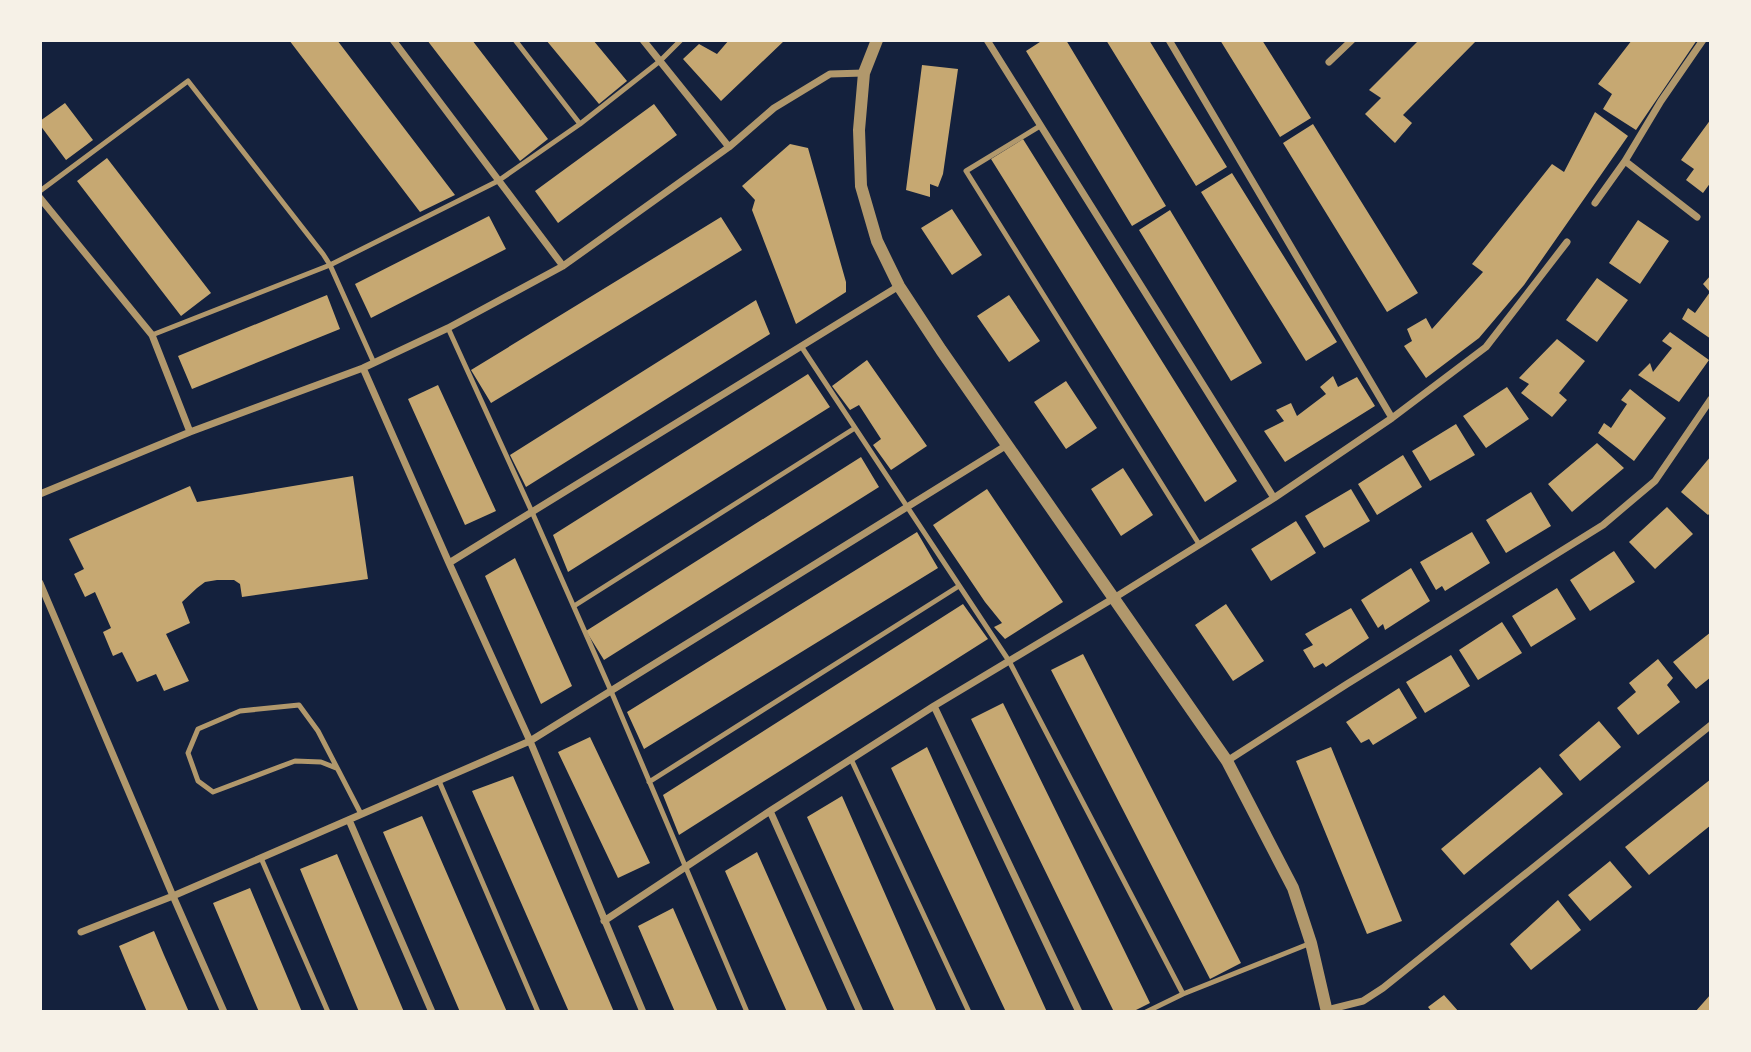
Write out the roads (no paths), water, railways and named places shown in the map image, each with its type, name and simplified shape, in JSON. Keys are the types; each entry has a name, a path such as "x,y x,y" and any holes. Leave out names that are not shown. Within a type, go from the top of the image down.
{"street":[{"path":"393,40 564,267"},
{"path":"643,40 729,147"},
{"path":"877,40 864,73 859,130 861,186 877,241 899,286 1227,761 1293,888 1311,943 1327,1011 1363,1001 1383,988 1711,724"},
{"path":"987,40 1274,498"},
{"path":"1169,40 1392,418"},
{"path":"1329,62 1352,40"},
{"path":"1595,203 1703,40"},
{"path":"40,494 190,432 363,368 449,328 564,267 729,147 774,108 830,74 864,73"},
{"path":"1625,161 1697,217"},
{"path":"40,198 152,335 190,432"},
{"path":"604,921 934,706 1274,498 1392,418 1486,347 1567,242"},
{"path":"449,563 899,286"},
{"path":"363,368 530,741 643,1012"},
{"path":"1227,761 1603,525 1655,481 1711,399"},
{"path":"81,932 173,896 530,741 1007,445"},
{"path":"40,583 224,1012"},
{"path":"934,706 1079,1012"},
{"path":"770,811 860,1012"},
{"path":"349,820 432,1012"}],"lane":[{"path":"515,40 580,124"},
{"path":"152,335 330,265 498,181 580,124 660,61 681,40"},
{"path":"40,191 188,81 330,265 374,363"},
{"path":"1040,126 966,171 1199,544"},
{"path":"449,328 611,691 747,1012"},
{"path":"801,346 1009,661 1183,994"},
{"path":"573,606 855,428"},
{"path":"649,782 959,586"},
{"path":"336,768 321,762 295,761 213,792 198,781 188,753 198,729 240,711 299,705 318,731 361,814"},
{"path":"851,760 969,1012"},
{"path":"439,781 538,1012"},
{"path":"261,858 328,1012"},
{"path":"1146,1012 1183,994 1311,943"}]}
